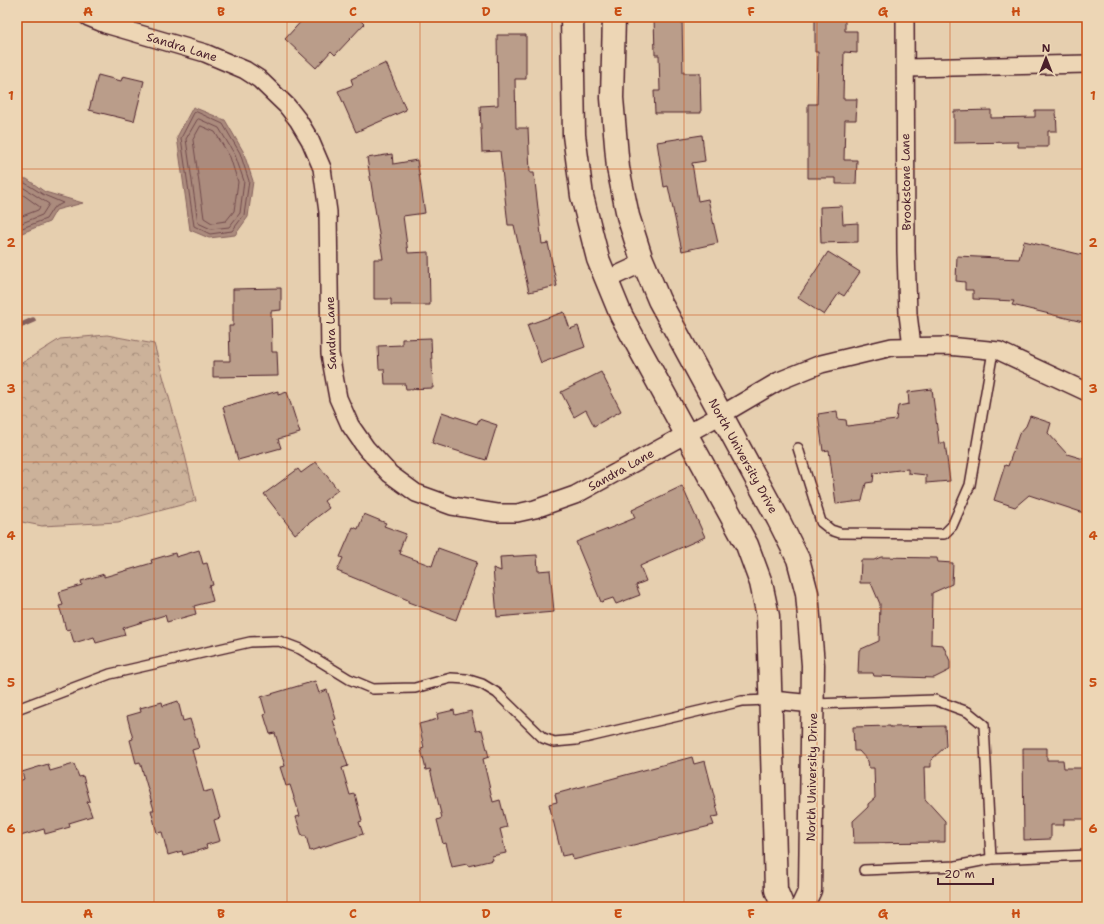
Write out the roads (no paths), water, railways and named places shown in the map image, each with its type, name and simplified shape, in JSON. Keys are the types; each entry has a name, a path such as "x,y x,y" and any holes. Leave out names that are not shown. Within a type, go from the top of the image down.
{"street":[{"name":"Sandra Lane","path":"88,17 105,24 205,54 245,70 259,79 287,106 298,120 310,140 322,168 328,212 330,354 338,398 350,425 366,448 390,474 416,493 452,506 470,510 497,513 517,513 535,509 575,495 721,415 779,381 797,373 852,356 892,347 948,346 999,351 1087,392"},
{"path":"572,17 574,135 587,217 598,259 621,315 747,545 761,583 768,616 772,700 776,890 783,907"},
{"name":"North University Drive","path":"614,17 612,98 618,168 628,216 643,263 659,300 778,519 798,559 807,593 814,665 810,890 802,907"},
{"name":"Brookstone Lane","path":"905,17 906,251 908,314 912,346"},
{"path":"906,68 1087,64"},
{"path":"606,280 643,263"},
{"path":"772,700 813,704"}],"lane":[{"path":"798,448 821,522 831,530 840,533 944,534 952,526 970,485 992,351"},
{"path":"17,709 110,674 250,642 279,641 300,649 349,679 372,688 394,690 415,688 451,678 466,679 482,684 497,693 543,738 554,742 576,740 742,701 772,700"},
{"path":"813,704 935,700 968,712 984,725 991,859"},
{"path":"864,870 956,866 991,859 1087,855"}],"water":[{"path":"193,107 225,120 243,151 253,181 248,217 235,235 209,238 190,230 177,137"},
{"path":"17,178 27,179 45,192 83,203 56,210 49,222 17,235"}],"waterway":[{"path":"17,327 33,320"}]}
